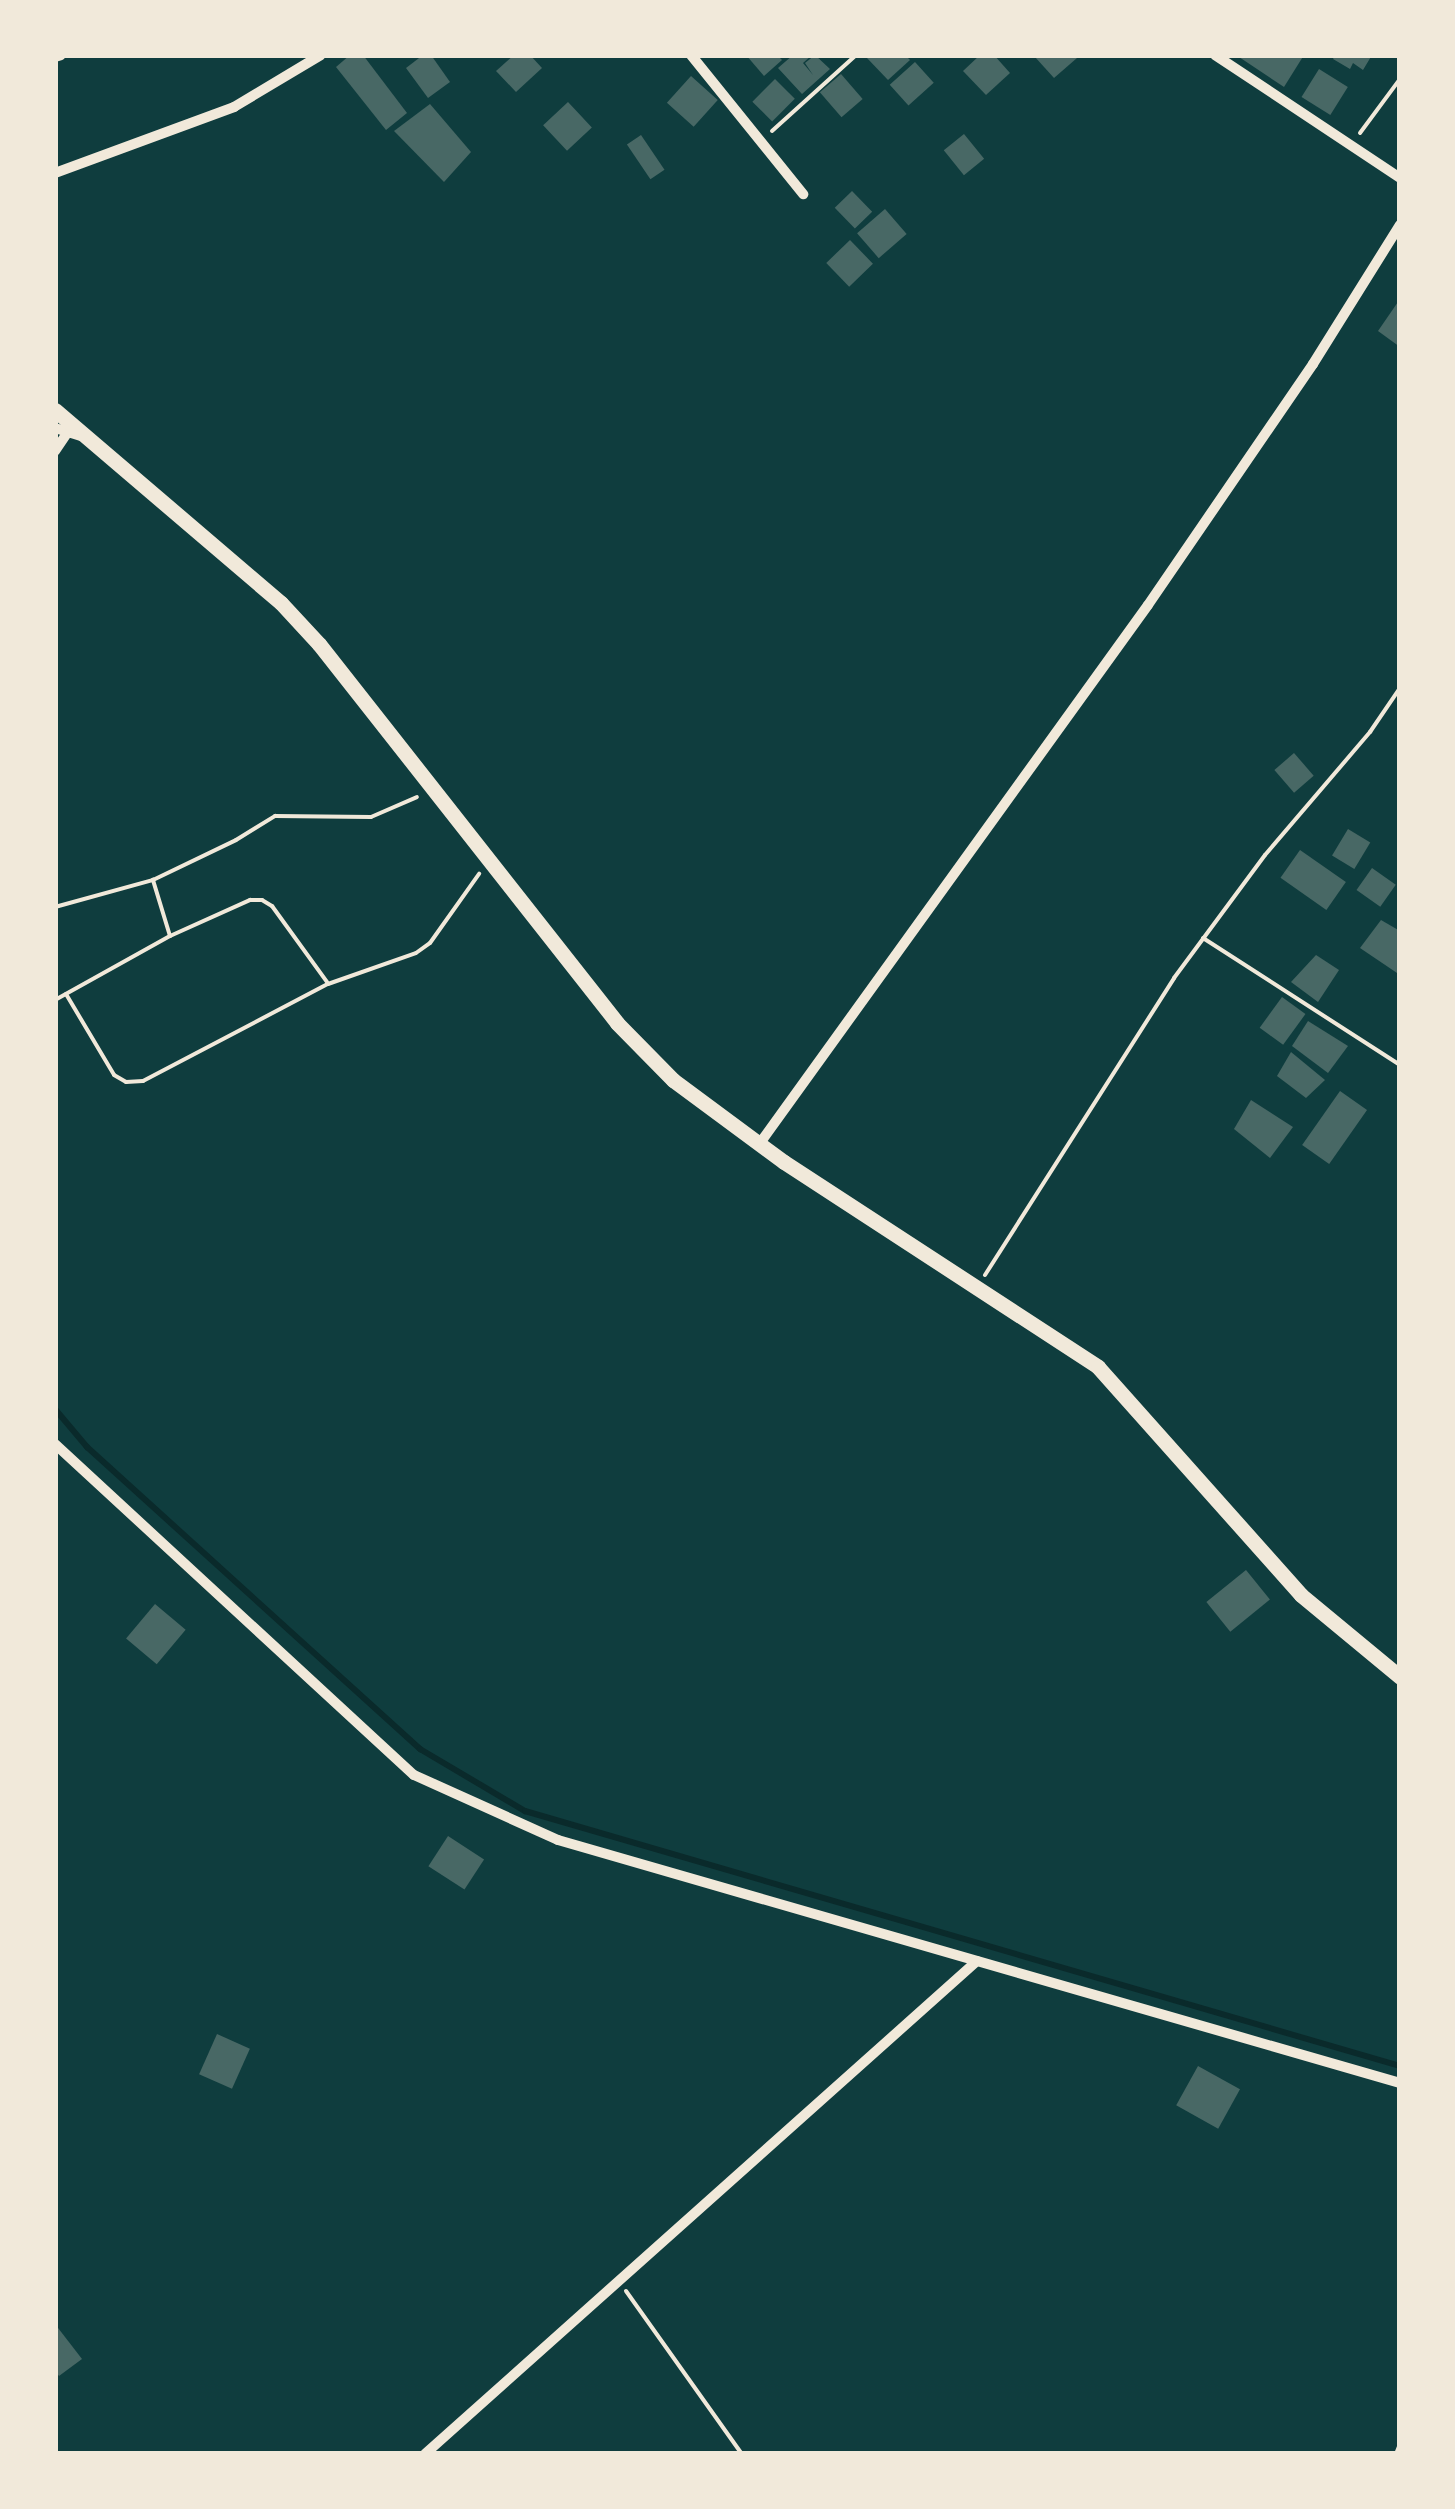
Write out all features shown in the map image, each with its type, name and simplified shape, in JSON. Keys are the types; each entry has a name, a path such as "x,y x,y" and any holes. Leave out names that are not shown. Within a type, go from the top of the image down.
{"street":[{"path":"55,173 234,106 322,55"},
{"path":"691,55 803,194"},
{"path":"1216,55 1400,178"},
{"path":"760,1143 1148,604 1313,364 1400,225"},
{"path":"55,410 281,603 319,644 617,1023 662,1069 760,1143 1098,1367 1301,1594 1400,1676"},
{"path":"55,428 92,439"},
{"path":"55,451 68,432"},
{"path":"55,1444 414,1775 558,1840 1400,2082"},
{"path":"425,2454 977,1961"}],"path":[{"path":"761,141 856,55"},
{"path":"1351,145 1400,78"},
{"path":"977,1288 1203,938 1400,688"},
{"path":"55,906 153,880 236,840 274,816 370,817 390,812 430,790"},
{"path":"66,994 114,1075 126,1082 143,1081 328,984 402,959 430,942 488,862"},
{"path":"153,880 170,936"},
{"path":"55,1000 170,936 250,900 262,900 272,906 328,984"},
{"path":"1203,938 1400,1065"},
{"path":"618,2279 742,2454"},
{"path":"1396,2454 1400,2444"}],"building":[{"path":"350,55 363,55 407,113 386,130 336,67"},
{"path":"423,55 431,55 450,82 428,98 406,68"},
{"path":"514,55 530,55 542,68 516,92 496,71"},
{"path":"746,55 777,55 782,60 764,76"},
{"path":"793,55 812,55 803,63 813,75 805,63 815,55 830,69 802,94 778,68"},
{"path":"905,55 910,60 888,80 866,57"},
{"path":"980,55 994,55 1010,73 986,95 963,71"},
{"path":"1236,55 1304,55 1284,87"},
{"path":"1335,55 1372,55 1363,70 1353,63 1350,69 1333,59"},
{"path":"1035,57 1077,58 1054,78"},
{"path":"915,62 934,83 908,106 890,85"},
{"path":"1319,69 1348,87 1330,115 1302,97"},
{"path":"841,74 863,99 842,117 820,92"},
{"path":"691,76 718,100 694,127 667,103"},
{"path":"775,79 795,99 772,121 752,102"},
{"path":"568,102 592,128 567,151 543,125"},
{"path":"430,104 471,152 444,182 394,131"},
{"path":"964,134 984,159 964,175 944,150"},
{"path":"641,135 664,170 650,179 627,145"},
{"path":"852,191 872,212 855,229 835,208"},
{"path":"885,209 907,234 879,258 857,233"},
{"path":"850,240 873,264 849,287 826,263"},
{"path":"1400,299 1400,347 1378,331"},
{"path":"1294,753 1314,776 1294,793 1274,770"},
{"path":"1348,829 1370,842 1354,869 1332,856"},
{"path":"1300,850 1346,882 1326,910 1280,878"},
{"path":"1372,868 1396,885 1380,907 1357,890"},
{"path":"1381,920 1400,931 1397,973 1360,948"},
{"path":"1316,955 1339,970 1318,1002 1291,982"},
{"path":"1282,997 1305,1014 1283,1045 1260,1028"},
{"path":"1308,1021 1348,1046 1328,1073 1292,1046"},
{"path":"1291,1052 1325,1080 1306,1098 1277,1076"},
{"path":"1340,1091 1367,1110 1329,1164 1302,1145"},
{"path":"1251,1100 1293,1127 1270,1158 1234,1129"},
{"path":"1246,1570 1270,1600 1230,1632 1206,1602"},
{"path":"155,1604 186,1630 157,1664 126,1638"},
{"path":"448,1836 484,1859 464,1890 428,1866"},
{"path":"217,2034 250,2049 232,2089 199,2074"},
{"path":"1198,2066 1240,2089 1218,2129 1176,2105"},
{"path":"55,2324 82,2359 59,2376 55,2371"}],"waterway":[{"path":"55,1409 87,1447 420,1749 525,1811 1400,2066"}]}
